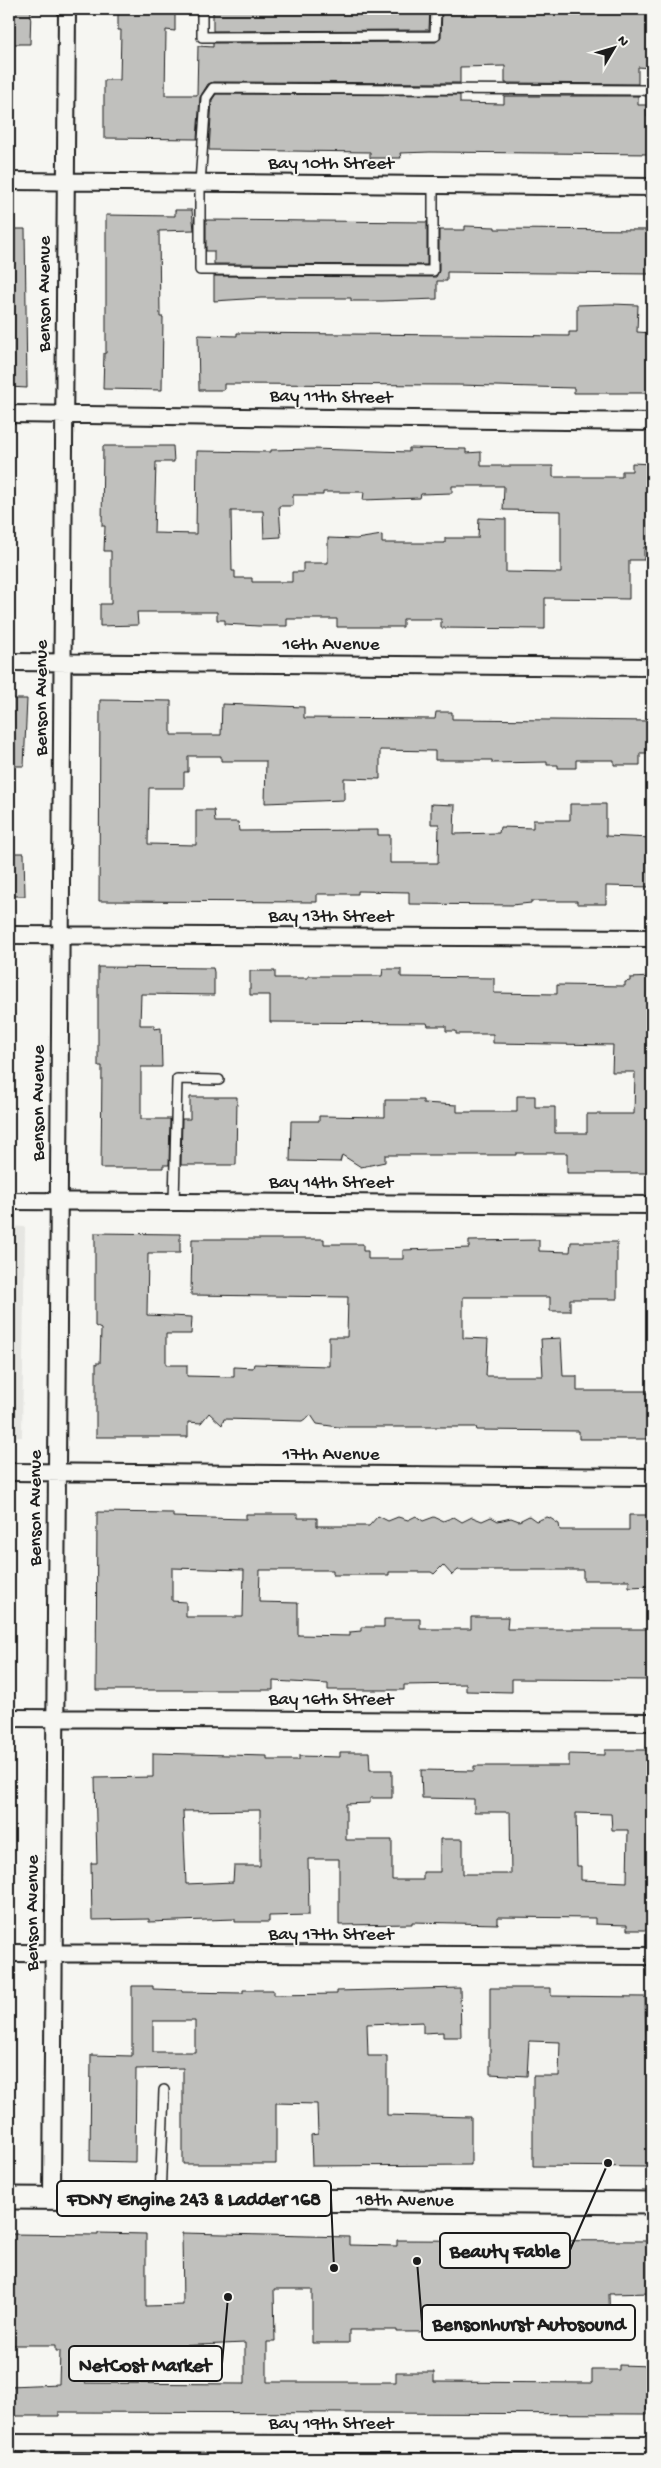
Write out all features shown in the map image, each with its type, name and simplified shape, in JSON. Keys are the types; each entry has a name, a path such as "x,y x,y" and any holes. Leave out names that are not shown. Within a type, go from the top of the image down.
{"street":[{"name":"Benson Avenue","path":"52,2198 62,663 66,414 65,181 68,9"},
{"name":"Bay 10th Street","path":"9,181 652,186"},
{"name":"Bay 11th Street","path":"9,414 652,422"},
{"name":"16th Avenue","path":"9,662 652,667"},
{"name":"Bay 13th Street","path":"9,935 652,938"},
{"name":"Bay 14th Street","path":"9,1201 652,1205"},
{"name":"17th Avenue","path":"9,1472 652,1477"},
{"name":"Bay 16th Street","path":"9,1718 652,1722"},
{"name":"Bay 17th Street","path":"9,1953 652,1956"},
{"name":"18th Avenue","path":"9,2198 652,2203"},
{"name":"Bay 19th Street","path":"9,2443 652,2445"}],"lane":[{"path":"202,9 202,37 435,36 436,9"},
{"path":"434,184 433,271 200,270 200,183 206,98 213,88 633,90 652,92"},
{"path":"174,1202 177,1079 219,1080"},
{"path":"160,2200 164,2090"}],"shaded area":[{"path":"9,1226 25,1227 22,1437 9,1437"}],"building":[{"path":"9,9 31,9 30,44 11,44"},
{"path":"118,9 175,9 175,31 166,30 165,95 197,95 198,46 213,47 213,43 436,42 441,37 442,9 652,9 652,68 638,67 638,84 505,83 505,66 460,67 460,83 213,82 208,84 200,97 197,139 104,138 104,80 120,80 121,30 118,30"},
{"path":"213,9 430,9 429,30 213,31"},
{"path":"216,94 460,95 460,103 504,104 504,96 638,96 638,105 647,105 647,117 652,117 652,154 430,152 400,153 401,158 370,158 370,152 209,150 212,100"},
{"path":"175,210 192,210 194,230 159,231 160,317 163,317 162,390 103,389 104,353 106,353 106,215 175,216"},
{"path":"206,220 427,222 427,265 214,264 214,251 206,251"},
{"path":"465,226 495,227 495,229 652,230 652,274 447,272 447,281 437,281 437,299 351,301 351,298 261,298 214,301 214,276 436,277 439,271 439,230 465,230"},
{"path":"9,229 25,229 27,388 9,387"},
{"path":"577,305 638,305 637,332 652,333 652,393 574,393 574,388 458,385 224,384 224,390 199,390 198,335 237,336 237,333 569,336 569,332 577,332"},
{"path":"103,446 173,446 174,462 156,462 154,533 196,534 197,451 271,452 271,450 313,449 409,452 409,448 466,449 466,453 481,452 481,466 553,466 553,477 622,477 622,471 632,471 632,463 652,464 652,547 644,547 644,560 629,560 629,599 545,598 545,629 441,628 441,619 403,619 403,627 337,627 337,619 287,619 287,626 258,626 225,624 225,620 217,620 217,612 137,612 138,625 100,626 100,604 111,604 111,551 104,551 105,526 102,526","holes":["452,486 504,486 503,510 561,511 561,573 506,572 506,519 479,518 478,538 445,538 445,543 382,543 382,535 356,539 328,538 328,563 303,563 303,572 292,572 292,582 252,582 252,578 235,578 235,571 232,571 231,511 263,511 264,538 281,537 279,506 293,506 293,495 323,495 323,492 364,492 363,500 420,498 421,494 452,493"]},
{"path":"9,699 27,699 24,766 9,766"},
{"path":"100,700 171,701 171,735 221,735 222,704 304,707 304,718 435,719 436,712 452,712 452,719 652,721 652,753 640,753 640,765 614,765 614,760 576,760 576,768 558,768 558,765 547,765 547,762 492,763 492,760 435,760 435,751 380,750 380,779 344,778 344,800 265,803 266,761 221,761 221,756 188,756 188,772 184,772 184,788 149,788 148,844 196,845 196,810 214,810 215,822 238,822 239,831 378,830 378,835 390,835 390,863 438,863 439,824 431,824 431,804 455,805 454,834 499,833 500,827 533,828 533,820 570,820 570,804 606,804 606,836 652,838 652,887 606,886 606,904 577,904 577,901 531,901 531,903 512,905 409,904 409,892 358,891 358,894 317,894 317,902 99,901"},
{"path":"9,853 24,853 25,896 9,896"},
{"path":"98,967 213,968 214,995 141,994 140,1025 154,1025 154,1029 161,1028 162,1067 141,1067 141,1119 170,1119 169,1165 163,1165 163,1168 101,1168 102,1066 98,1066"},
{"path":"383,969 401,969 401,977 494,978 494,993 557,994 557,985 625,986 625,982 630,981 630,978 652,977 652,1173 567,1173 567,1153 385,1155 385,1162 361,1167 342,1155 340,1162 290,1161 291,1121 319,1121 319,1116 385,1117 385,1100 423,1100 423,1103 457,1105 457,1112 517,1112 517,1096 535,1096 535,1107 555,1107 555,1133 587,1133 587,1114 634,1114 635,1072 612,1072 613,1045 493,1043 493,1034 456,1034 456,1031 446,1031 446,1026 428,1026 427,1023 270,1022 270,995 250,995 250,971 275,971 275,978 308,978 308,976 382,976"},
{"path":"190,1097 237,1097 236,1165 181,1165 182,1119 190,1119"},
{"path":"95,1233 180,1234 180,1253 148,1253 147,1315 192,1317 191,1334 166,1334 166,1365 187,1365 187,1376 234,1377 234,1367 253,1368 254,1364 329,1366 329,1337 347,1337 348,1297 191,1295 192,1239 324,1239 324,1244 363,1244 363,1251 368,1251 368,1259 403,1259 403,1250 469,1248 469,1241 539,1240 539,1251 570,1252 571,1242 617,1242 617,1299 570,1299 570,1311 550,1311 550,1297 463,1297 463,1338 488,1339 486,1376 543,1376 541,1339 561,1338 563,1376 577,1376 577,1391 652,1391 652,1439 579,1439 579,1431 477,1430 476,1427 338,1427 317,1424 311,1415 302,1421 224,1419 222,1425 209,1413 201,1423 188,1422 188,1437 96,1437 96,1363 100,1363 101,1329 95,1326"},
{"path":"97,1512 173,1513 173,1517 246,1519 246,1514 298,1514 298,1518 317,1518 317,1526 369,1526 378,1516 388,1521 398,1517 408,1520 416,1516 423,1521 434,1517 443,1521 454,1517 462,1522 472,1517 482,1521 491,1517 498,1521 511,1518 519,1521 529,1516 536,1521 547,1517 550,1518 559,1524 560,1530 629,1530 629,1515 652,1515 652,1586 629,1587 629,1580 583,1580 583,1570 458,1570 452,1575 443,1565 434,1574 431,1572 389,1572 389,1575 333,1575 333,1570 260,1570 259,1602 298,1603 298,1635 350,1636 350,1632 361,1631 361,1627 384,1627 384,1619 420,1619 420,1629 471,1629 471,1617 508,1617 507,1629 652,1629 652,1680 512,1679 512,1692 466,1691 466,1684 404,1685 404,1690 328,1690 328,1684 273,1681 273,1690 96,1690","holes":["172,1568 244,1570 243,1617 186,1617 186,1602 172,1601"]},
{"path":"605,1750 652,1750 652,1930 627,1930 627,1925 595,1924 595,1918 498,1917 498,1924 412,1922 412,1924 339,1925 339,1859 308,1859 309,1915 269,1916 269,1922 235,1922 235,1919 149,1922 149,1919 92,1920 91,1863 97,1863 95,1778 153,1777 153,1753 267,1756 267,1760 299,1760 299,1756 340,1757 340,1752 369,1752 370,1770 392,1770 392,1798 370,1798 370,1803 346,1804 346,1840 392,1840 392,1880 423,1880 423,1872 440,1872 440,1839 463,1839 463,1874 511,1874 510,1812 474,1812 474,1799 422,1798 421,1770 474,1771 474,1766 569,1766 569,1754 605,1755","holes":["260,1810 260,1866 234,1866 233,1882 186,1884 183,1811","576,1813 611,1814 612,1830 628,1830 627,1882 581,1880 581,1866 577,1866"]},
{"path":"132,1986 153,1986 153,1989 182,1990 182,1992 243,1993 243,1990 273,1990 273,1995 337,1994 337,1991 460,1988 461,2037 443,2037 443,2032 423,2033 423,2022 367,2024 368,2056 387,2056 387,2115 471,2117 471,2165 312,2166 311,2135 318,2134 317,2104 276,2103 276,2164 183,2164 183,2068 136,2069 135,2162 90,2161 91,2055 132,2056","holes":["153,2021 195,2021 195,2052 153,2052"]},
{"path":"490,1988 551,1988 551,1996 645,1997 646,2052 652,2052 652,2167 533,2166 533,2076 559,2076 560,2042 529,2041 527,2076 490,2074"},
{"path":"98,2233 146,2234 146,2306 183,2305 182,2233 349,2237 349,2245 397,2246 397,2240 652,2241 652,2293 609,2294 610,2331 397,2332 397,2330 349,2330 349,2343 312,2343 312,2289 274,2289 275,2342 267,2342 267,2382 396,2382 396,2372 434,2372 434,2382 592,2383 592,2370 619,2370 619,2365 652,2366 652,2382 647,2382 647,2414 59,2412 59,2416 9,2416 9,2386 59,2384 60,2351 56,2351 56,2345 9,2345 9,2234 98,2235","holes":["245,2343 245,2384 85,2383 85,2350"]}],"place":[{"name":"Beauty Fable","path":"608,2163"},
{"name":"Bensonhurst Autosound","path":"417,2261"},
{"name":"FDNY Engine 243 & Ladder 168","path":"334,2268"},
{"name":"NetCost Market","path":"228,2297"}]}
